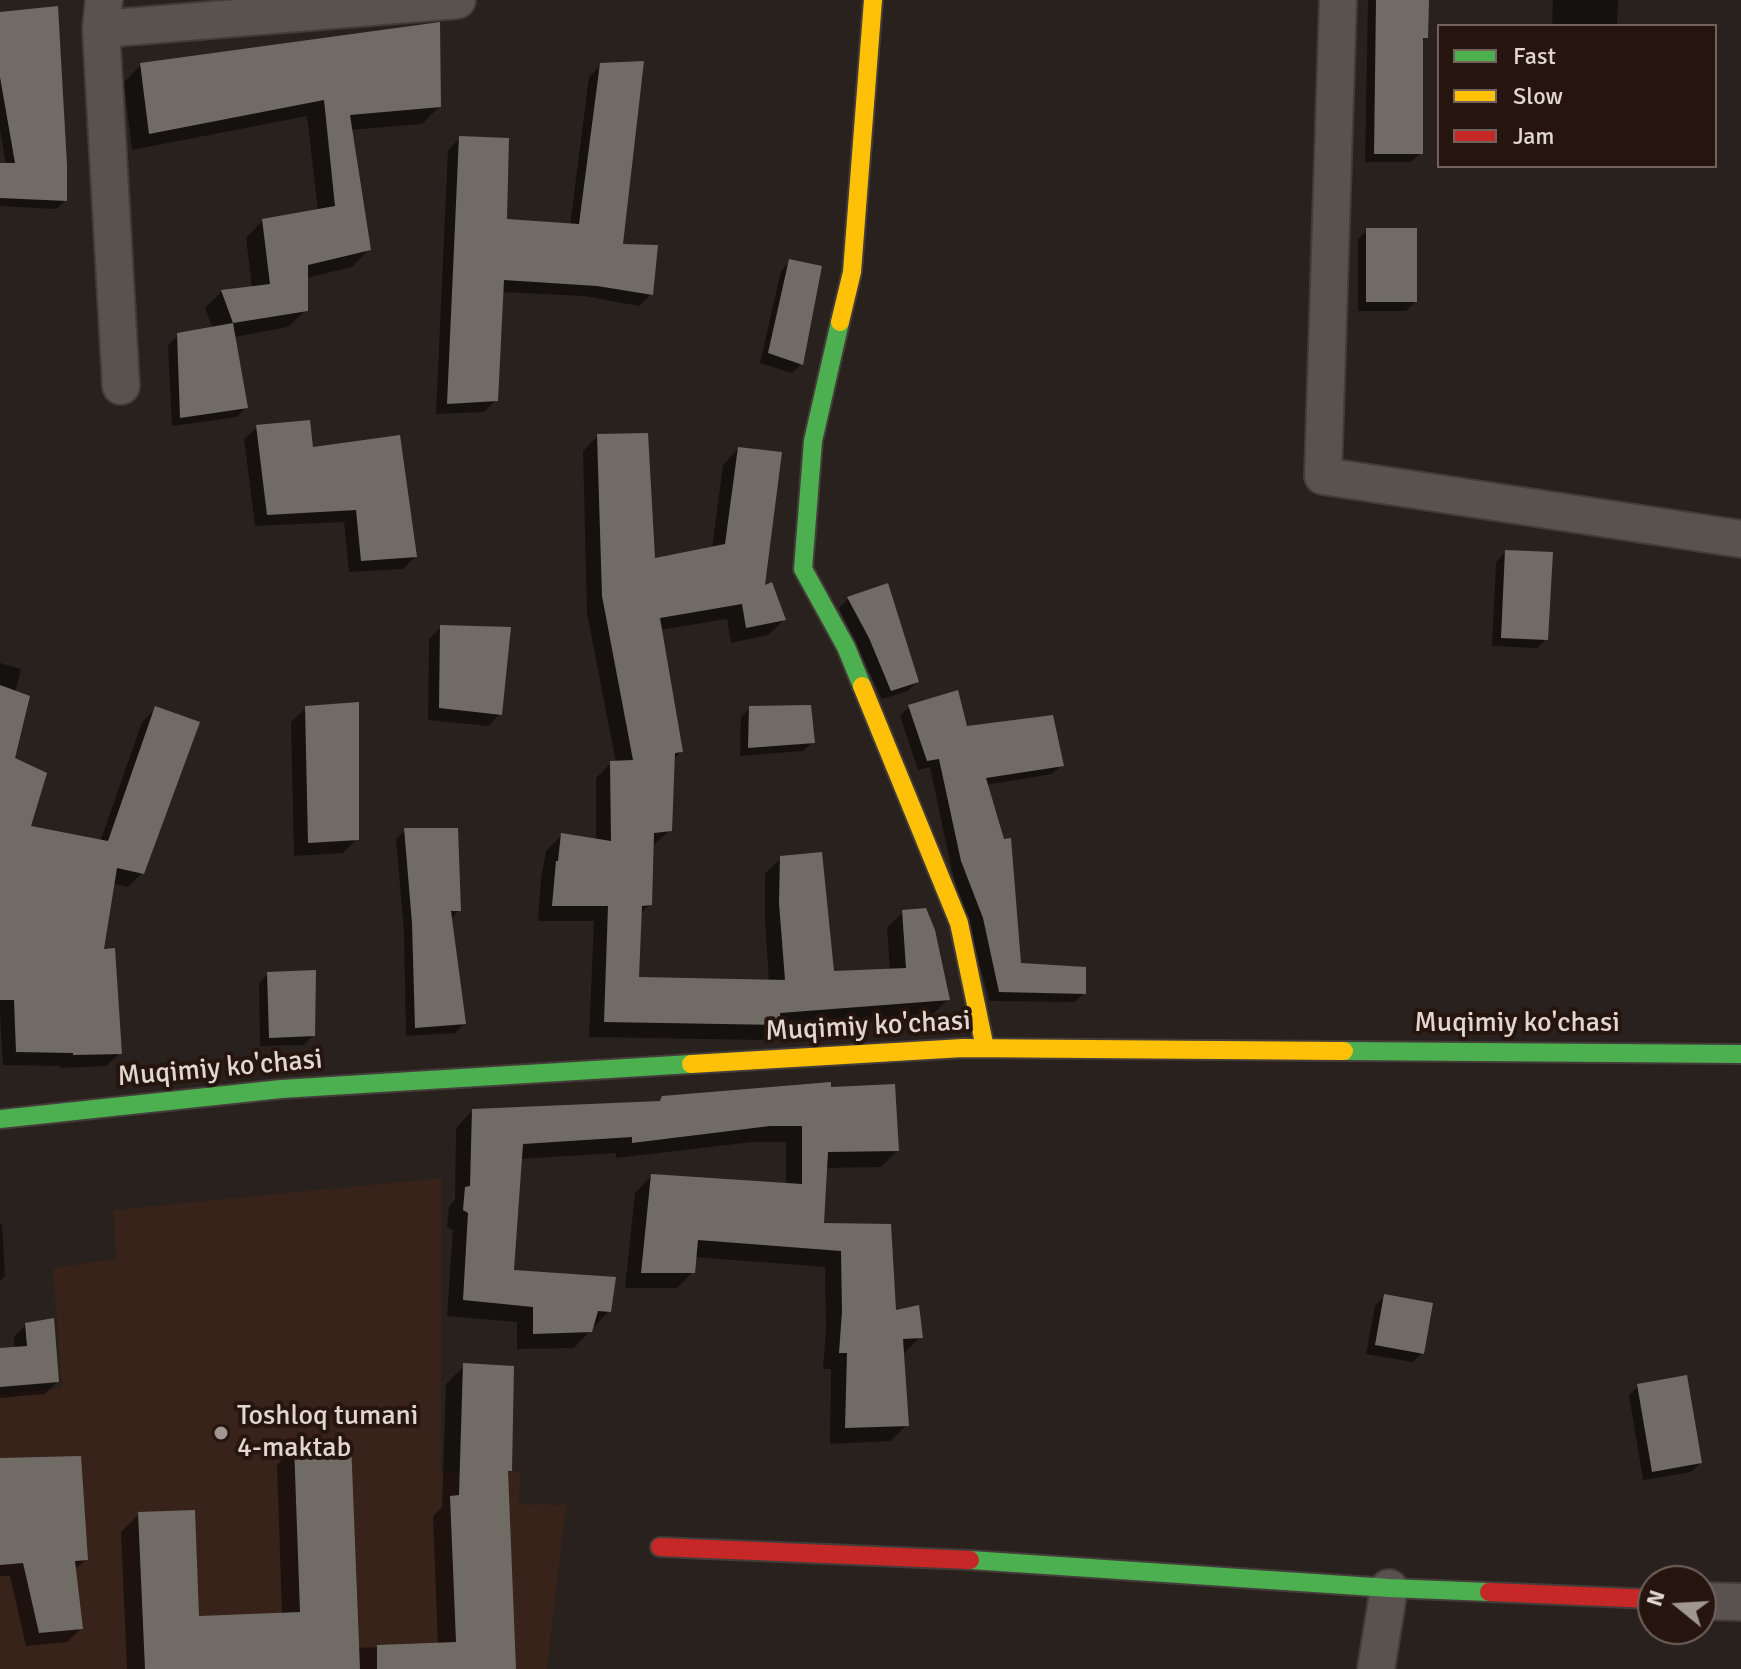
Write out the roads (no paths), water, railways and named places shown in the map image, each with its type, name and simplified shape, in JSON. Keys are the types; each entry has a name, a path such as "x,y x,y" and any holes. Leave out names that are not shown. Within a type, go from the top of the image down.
{"street":[{"path":"121,386 103,15 457,0"},
{"path":"873,0 852,272 813,441 803,569 846,647 959,923 985,1048"},
{"path":"1338,0 1323,476 1741,539"},
{"name":"Muqimiy ko'chasi","path":"0,1119 281,1089 985,1048 1741,1054"},
{"path":"660,1547 1005,1561 1389,1588 1637,1598"},
{"path":"1376,1669 1389,1588"},
{"path":"1717,1601 1741,1602"}],"place":[{"name":"Toshloq tumani 4-maktab","path":"221,1433"}]}
